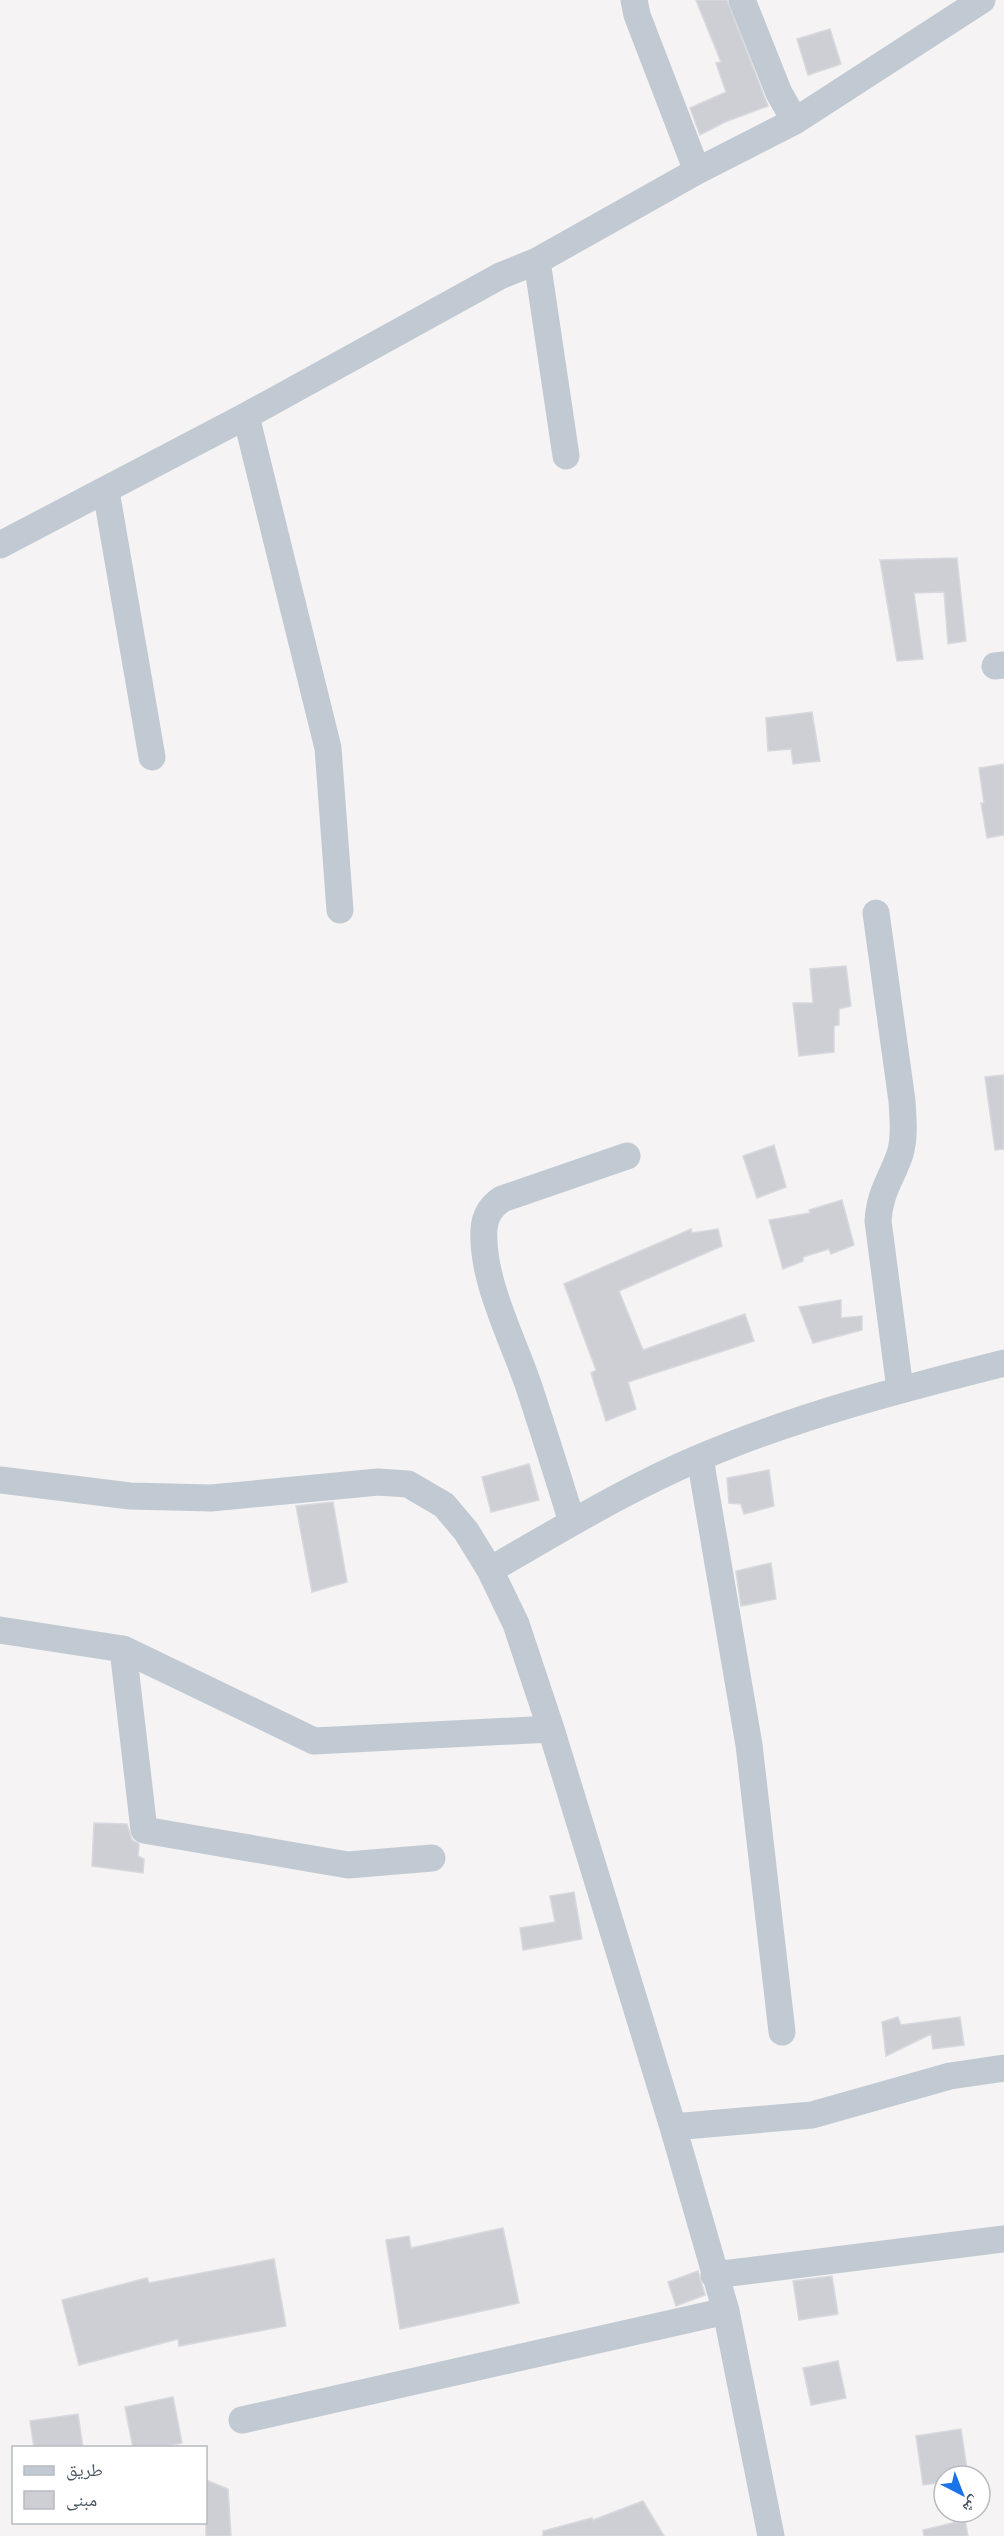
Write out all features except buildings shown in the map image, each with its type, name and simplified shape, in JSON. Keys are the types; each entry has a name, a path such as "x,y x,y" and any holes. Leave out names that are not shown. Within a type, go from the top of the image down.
{"street":[{"path":"634,0 637,15 697,171"},
{"path":"742,0 779,93 795,121"},
{"path":"0,545 106,491 500,276 537,261 697,171 795,121 982,0"},
{"path":"537,261 566,456"},
{"path":"246,416 328,748 340,910"},
{"path":"106,491 152,757"},
{"path":"876,913 902,1101 903,1133 900,1152 879,1201 878,1221 900,1389"},
{"path":"572,1522 529,1386 493,1288 484,1248 485,1219 494,1204 502,1199 627,1156"},
{"path":"490,1570 625,1493 700,1458 810,1417 900,1389 1004,1362"},
{"path":"700,1458 749,1745 782,2032"},
{"path":"0,1480 130,1496 211,1498 378,1482 408,1484 444,1505 466,1531 490,1570 516,1623 551,1729 673,2127 726,2311 771,2536"},
{"path":"0,1630 123,1649 314,1741 551,1729"},
{"path":"123,1649 144,1830 348,1864 432,1858"},
{"path":"673,2127 812,2115 950,2076 1004,2068"},
{"path":"714,2275 1004,2239"},
{"path":"242,2420 726,2311"}]}
